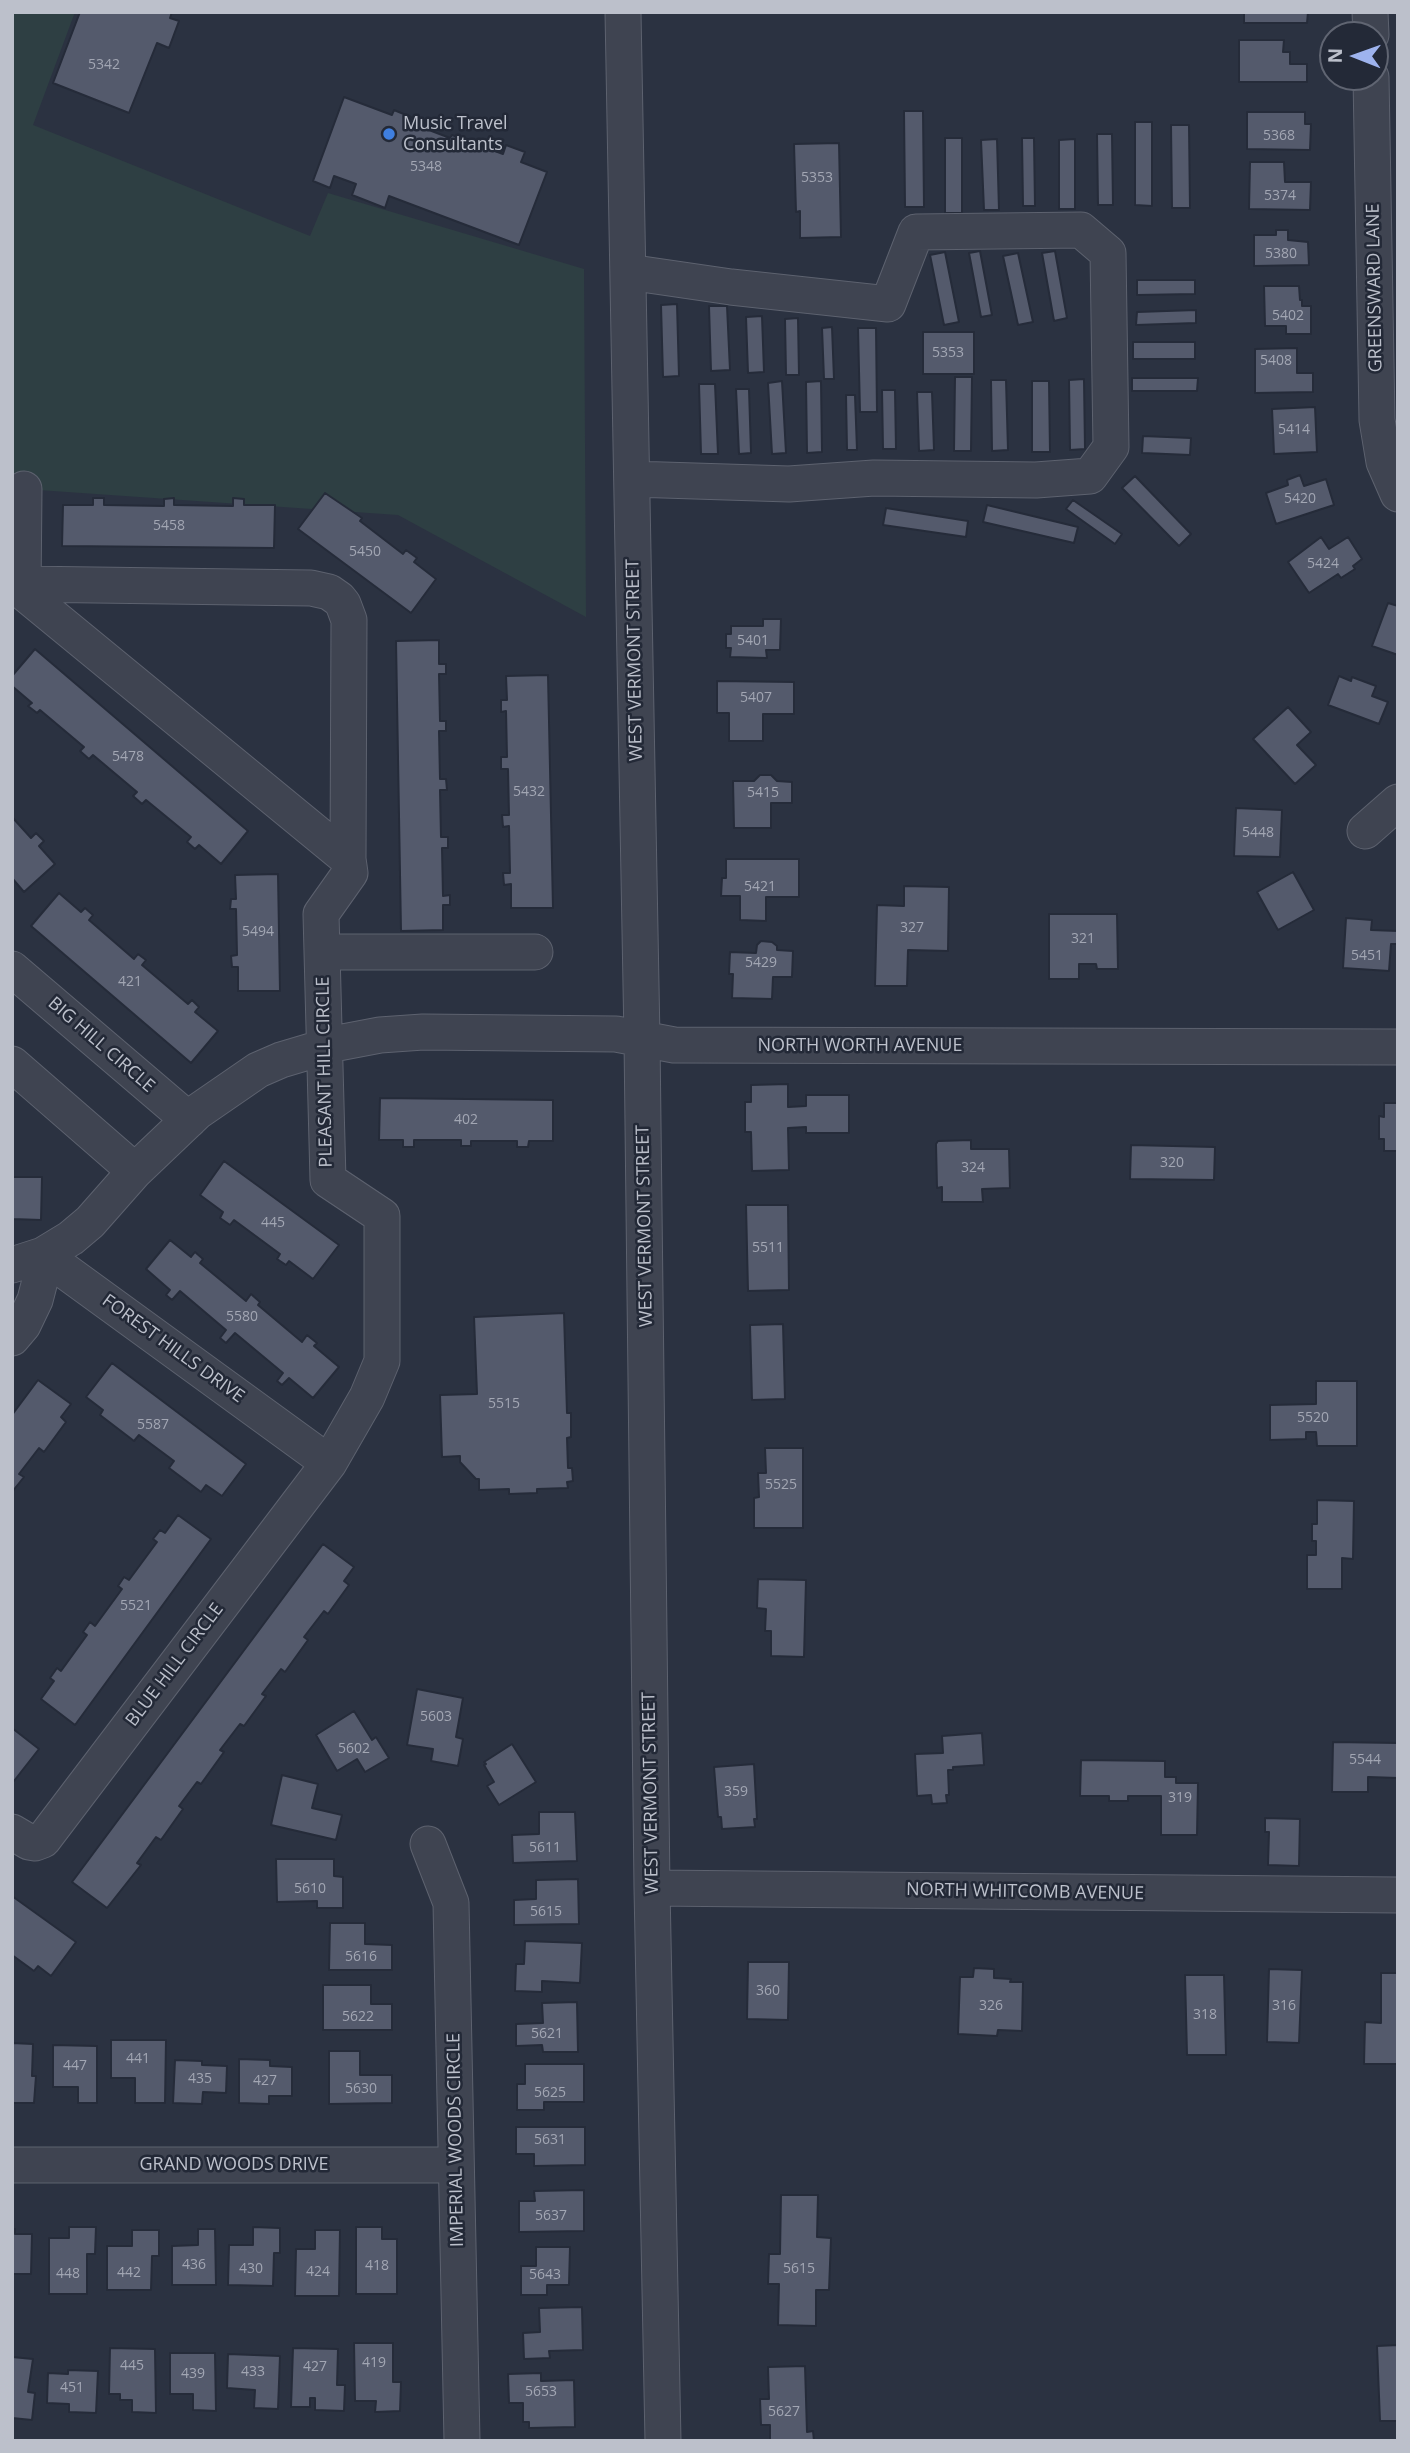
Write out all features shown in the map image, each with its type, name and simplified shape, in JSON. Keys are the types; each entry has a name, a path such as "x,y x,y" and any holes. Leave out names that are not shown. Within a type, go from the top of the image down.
{"street":[{"name":"WEST VERMONT STREET","path":"623,12 663,2441"},
{"name":"GREENSWARD LANE","path":"1371,91 1377,420 1384,462 1398,494"},
{"path":"628,272 731,287 888,304 916,232 1081,230 1108,253 1111,447 1090,476 1036,480 874,478 789,484 632,479"},
{"path":"24,489 23,592 348,859"},
{"name":"PLEASANT HILL CIRCLE","path":"23,584 311,588 329,592 339,599 349,620 348,859 351,873 321,914 328,1180 382,1216 382,1361 367,1398 329,1463"},
{"path":"1365,831 1398,802"},
{"path":"322,952 536,952"},
{"name":"BIG HILL CIRCLE","path":"12,969 189,1120"},
{"name":"NORTH WORTH AVENUE","path":"326,1046 370,1036 423,1032 616,1034 664,1044 688,1045 1398,1047"},
{"path":"12,1338 23,1325 35,1300 42,1273 27,1260 71,1238 90,1222 135,1171 218,1096 258,1070 326,1046"},
{"path":"12,1064 135,1171"},
{"name":"FOREST HILLS DRIVE","path":"27,1260 329,1463"},
{"name":"BLUE HILL CIRCLE","path":"12,1832 29,1842 43,1840 329,1463"},
{"name":"IMPERIAL WOODS CIRCLE","path":"428,1844 451,1903 462,2441"},
{"name":"NORTH WHITCOMB AVENUE","path":"652,1888 1398,1895"},
{"name":"GRAND WOODS DRIVE","path":"12,2165 456,2165"}],"shaded area":[{"path":"12,12 75,12 33,125 310,236 328,193 584,269 586,617 398,515 24,489 12,500"}],"building":[{"path":"80,12 172,12 170,18 179,21 169,48 157,43 129,113 53,83"},
{"path":"1244,12 1308,12 1307,23 1244,23"},
{"path":"1239,40 1284,40 1283,52 1290,52 1290,64 1307,64 1307,82 1239,82"},
{"path":"344,97 392,115 394,110 411,117 408,122 450,138 452,135 503,154 506,145 525,152 521,162 547,172 519,245 389,196 385,208 352,195 356,184 334,176 330,188 313,181"},
{"path":"904,111 923,111 924,207 905,207"},
{"path":"1247,112 1305,112 1305,124 1311,124 1310,150 1247,149"},
{"path":"1135,122 1152,122 1152,206 1135,205"},
{"path":"1171,125 1189,125 1190,208 1172,208"},
{"path":"1097,134 1112,134 1113,205 1098,205"},
{"path":"945,138 962,138 962,213 945,213"},
{"path":"1022,138 1034,138 1035,206 1023,206"},
{"path":"997,139 999,210 984,210 981,140"},
{"path":"1075,139 1075,209 1059,209 1059,140"},
{"path":"839,143 841,237 800,238 800,211 796,212 794,144"},
{"path":"1250,162 1284,162 1285,182 1311,182 1310,210 1249,209"},
{"path":"1276,230 1288,230 1288,240 1308,242 1309,265 1254,266 1254,235 1276,235"},
{"path":"980,251 992,315 981,317 969,253"},
{"path":"1055,251 1067,318 1054,321 1042,253"},
{"path":"945,252 959,322 944,325 930,255"},
{"path":"1018,253 1033,322 1018,325 1003,256"},
{"path":"1137,280 1195,280 1195,294 1137,295"},
{"path":"1264,286 1299,286 1302,306 1311,306 1311,334 1286,334 1286,326 1265,326"},
{"path":"677,304 679,376 663,377 661,305"},
{"path":"709,306 727,306 730,370 711,371"},
{"path":"1196,310 1196,323 1136,325 1137,312"},
{"path":"762,316 764,372 748,373 746,317"},
{"path":"798,318 799,375 786,375 785,319"},
{"path":"832,327 834,379 824,379 822,328"},
{"path":"858,328 876,328 877,412 860,412"},
{"path":"923,332 974,332 974,374 923,374"},
{"path":"1133,342 1195,342 1195,359 1133,359"},
{"path":"1297,348 1297,373 1313,373 1313,392 1255,393 1255,349"},
{"path":"955,377 972,377 971,451 954,451"},
{"path":"1132,378 1198,378 1197,391 1132,391"},
{"path":"1084,379 1085,449 1070,450 1069,380"},
{"path":"991,380 1006,380 1008,450 992,451"},
{"path":"782,381 786,453 772,454 768,383"},
{"path":"821,381 822,452 807,453 806,382"},
{"path":"1032,381 1049,381 1050,452 1032,452"},
{"path":"699,384 715,384 718,454 701,454"},
{"path":"736,389 749,389 751,453 739,454"},
{"path":"882,390 895,390 896,449 883,449"},
{"path":"917,392 932,392 934,450 919,451"},
{"path":"846,395 855,395 857,450 847,450"},
{"path":"1315,407 1317,452 1274,454 1272,409"},
{"path":"1143,436 1191,438 1190,455 1142,453"},
{"path":"1300,475 1304,486 1326,479 1334,505 1276,524 1266,493 1288,485 1287,480"},
{"path":"1135,476 1191,534 1179,546 1122,488"},
{"path":"325,493 362,518 360,521 403,554 406,550 417,558 414,562 436,579 411,613 298,529"},
{"path":"93,498 104,498 104,505 164,506 164,499 174,498 174,505 233,506 233,498 244,499 244,505 275,505 274,548 62,546 63,505 93,505"},
{"path":"1073,500 1122,534 1115,544 1066,509"},
{"path":"987,505 1078,527 1074,543 983,522"},
{"path":"886,508 968,521 966,537 883,525"},
{"path":"1321,537 1329,549 1348,537 1362,559 1353,566 1355,569 1341,578 1338,574 1309,593 1288,562"},
{"path":"1388,603 1398,606 1398,655 1372,646"},
{"path":"763,619 781,619 780,650 766,650 767,658 730,657 731,648 726,648 726,634 731,634 731,626 763,626"},
{"path":"439,640 439,664 446,664 446,674 439,674 440,721 446,721 446,731 439,731 440,779 446,779 447,790 440,790 441,837 448,837 448,848 442,848 443,896 450,895 450,905 443,905 443,930 401,931 396,641"},
{"path":"35,649 248,831 221,864 199,845 195,849 187,842 191,837 146,800 142,804 133,796 137,792 93,755 89,759 80,751 84,747 40,710 37,713 28,706 32,703 12,686 12,676"},
{"path":"548,675 553,908 511,908 511,884 504,885 503,873 510,873 509,826 503,827 502,815 509,815 508,769 501,769 501,757 507,757 506,711 501,712 501,700 507,700 506,676"},
{"path":"1339,676 1351,681 1352,677 1376,686 1372,696 1388,702 1379,724 1328,705"},
{"path":"717,681 794,682 794,714 763,714 763,741 729,741 729,713 717,713"},
{"path":"1288,707 1311,732 1297,745 1316,765 1295,784 1253,739"},
{"path":"760,775 771,775 777,781 792,782 792,803 771,803 771,828 734,828 733,781 754,781"},
{"path":"1236,808 1282,810 1280,857 1234,856"},
{"path":"12,817 31,838 36,833 44,841 39,846 55,864 24,892 12,878"},
{"path":"726,859 799,859 799,897 766,897 766,921 740,920 740,896 721,896 722,878 726,878"},
{"path":"1293,872 1314,910 1278,930 1257,892"},
{"path":"278,874 280,991 238,991 238,967 232,967 231,956 237,955 236,909 230,909 231,899 236,899 235,875"},
{"path":"904,886 949,887 948,951 908,950 907,986 875,986 877,905 904,906"},
{"path":"59,893 81,912 85,908 93,915 89,920 134,959 138,954 146,960 142,965 188,1004 192,1000 199,1007 195,1012 218,1031 191,1063 31,926"},
{"path":"1049,914 1117,914 1118,969 1097,969 1096,964 1079,964 1079,979 1049,979"},
{"path":"1346,918 1372,920 1371,930 1398,931 1398,944 1391,944 1389,971 1343,968"},
{"path":"761,941 772,942 777,946 777,950 793,951 792,977 773,977 772,999 732,998 730,952 756,953 757,945"},
{"path":"788,1084 788,1107 806,1106 806,1095 849,1095 849,1133 806,1133 806,1127 788,1128 789,1170 752,1171 751,1132 745,1132 745,1102 751,1102 751,1085"},
{"path":"380,1098 553,1100 553,1141 529,1141 528,1147 517,1147 517,1141 471,1141 471,1146 461,1146 461,1140 414,1140 414,1147 403,1147 403,1140 379,1140"},
{"path":"1384,1103 1398,1103 1398,1151 1384,1151 1384,1139 1379,1139 1379,1116 1384,1117"},
{"path":"971,1140 971,1149 1009,1149 1010,1188 982,1189 983,1202 942,1202 942,1187 937,1188 936,1144 938,1141"},
{"path":"1131,1145 1215,1147 1214,1180 1130,1179"},
{"path":"224,1161 339,1245 313,1279 289,1261 286,1265 277,1259 280,1254 234,1220 230,1225 220,1218 223,1212 200,1195"},
{"path":"12,1177 42,1177 41,1220 12,1219"},
{"path":"746,1205 788,1205 789,1290 748,1291"},
{"path":"170,1240 191,1257 195,1252 203,1259 200,1263 246,1301 251,1294 260,1302 258,1305 302,1342 307,1335 317,1343 314,1346 339,1367 313,1398 289,1378 282,1385 277,1381 283,1373 235,1333 226,1343 220,1338 226,1330 180,1291 172,1300 166,1295 170,1290 146,1269"},
{"path":"564,1313 567,1413 571,1413 571,1437 567,1438 568,1468 572,1468 573,1481 567,1482 568,1488 537,1489 537,1493 509,1494 509,1489 479,1490 479,1479 460,1462 460,1456 442,1457 440,1395 477,1394 474,1317"},
{"path":"783,1324 785,1399 752,1400 750,1325"},
{"path":"112,1363 246,1464 222,1496 206,1485 201,1492 169,1468 174,1461 139,1435 134,1441 100,1415 103,1410 86,1397"},
{"path":"38,1380 71,1404 61,1417 66,1422 44,1452 39,1448 19,1474 24,1477 12,1492 12,1415"},
{"path":"1316,1381 1357,1381 1357,1446 1317,1446 1316,1432 1306,1432 1306,1439 1270,1440 1270,1405 1316,1404"},
{"path":"765,1448 803,1448 803,1528 754,1528 754,1498 759,1497 758,1473 766,1473"},
{"path":"1317,1500 1354,1501 1353,1559 1342,1558 1342,1589 1307,1589 1307,1555 1316,1555 1316,1541 1312,1541 1312,1524 1317,1524"},
{"path":"178,1515 211,1539 75,1725 41,1699 54,1681 50,1678 57,1668 61,1671 87,1635 83,1632 90,1622 95,1626 122,1589 118,1586 124,1577 129,1580 157,1542 153,1539 160,1530 165,1533"},
{"path":"323,1544 354,1567 344,1581 349,1585 328,1614 324,1611 304,1637 308,1640 285,1672 281,1669 262,1694 266,1696 244,1726 240,1724 220,1750 224,1752 201,1784 197,1782 179,1806 183,1809 161,1840 156,1837 137,1863 141,1865 107,1908 72,1882"},
{"path":"758,1579 806,1580 804,1657 771,1656 771,1631 765,1631 766,1609 757,1608"},
{"path":"417,1689 463,1698 456,1737 463,1739 458,1766 431,1761 433,1749 407,1745"},
{"path":"354,1711 372,1740 376,1737 389,1758 365,1772 357,1759 337,1771 316,1735"},
{"path":"12,1728 39,1749 14,1781 12,1780"},
{"path":"982,1733 984,1765 953,1767 953,1770 948,1770 947,1803 932,1804 931,1795 917,1796 915,1754 943,1753 942,1736"},
{"path":"1333,1742 1398,1743 1398,1778 1368,1777 1368,1792 1332,1792"},
{"path":"512,1744 536,1782 499,1805 487,1786 494,1782 484,1762"},
{"path":"1081,1760 1165,1761 1165,1777 1176,1777 1176,1783 1198,1783 1197,1835 1161,1835 1161,1796 1128,1796 1128,1801 1109,1801 1109,1796 1080,1796"},
{"path":"754,1764 757,1819 754,1819 755,1827 722,1829 721,1817 718,1817 714,1767"},
{"path":"282,1775 318,1784 312,1808 342,1815 336,1840 271,1825"},
{"path":"539,1812 575,1812 577,1861 513,1863 512,1835 539,1834"},
{"path":"1265,1818 1300,1819 1299,1866 1268,1865 1269,1832 1265,1832"},
{"path":"276,1859 334,1859 334,1876 343,1877 343,1908 317,1908 317,1901 277,1902"},
{"path":"578,1879 579,1924 514,1925 514,1900 536,1899 536,1880"},
{"path":"12,1896 76,1942 51,1976 38,1966 34,1971 12,1955"},
{"path":"330,1923 365,1923 365,1944 392,1945 392,1970 329,1970"},
{"path":"525,1941 582,1943 580,1983 542,1981 542,1992 515,1991 516,1964 524,1964"},
{"path":"748,1962 789,1962 788,2020 747,2019"},
{"path":"974,1968 994,1969 994,1978 1023,1982 1022,2031 998,2030 997,2036 958,2034 960,1977 973,1977"},
{"path":"1269,1969 1302,1970 1299,2043 1267,2042"},
{"path":"1381,1973 1398,1973 1398,2064 1364,2064 1365,2022 1381,2023"},
{"path":"1185,1975 1224,1975 1226,2055 1187,2055"},
{"path":"323,1985 371,1985 371,2004 392,2004 392,2030 323,2030"},
{"path":"577,2002 578,2052 543,2052 542,2045 516,2046 516,2024 543,2023 542,2003"},
{"path":"111,2040 166,2040 165,2103 135,2103 135,2078 111,2078"},
{"path":"12,2043 33,2044 32,2076 36,2076 34,2103 12,2103"},
{"path":"53,2045 97,2046 97,2103 78,2103 78,2087 53,2087"},
{"path":"329,2051 360,2051 360,2075 392,2075 392,2103 329,2104"},
{"path":"239,2059 270,2060 270,2066 292,2067 292,2096 269,2096 269,2104 239,2103"},
{"path":"175,2060 202,2061 202,2065 227,2066 226,2093 203,2092 202,2104 173,2103"},
{"path":"525,2064 584,2064 584,2102 544,2102 544,2110 517,2110 517,2084 525,2084"},
{"path":"516,2127 585,2127 585,2165 534,2166 534,2154 516,2154"},
{"path":"584,2190 584,2231 519,2232 519,2201 535,2201 534,2191"},
{"path":"781,2195 818,2195 817,2237 831,2238 829,2290 816,2290 816,2326 778,2325 779,2284 768,2284 769,2254 780,2254"},
{"path":"69,2227 96,2227 95,2254 87,2254 87,2294 49,2294 49,2238 69,2238"},
{"path":"253,2227 280,2228 280,2253 274,2253 273,2286 228,2285 229,2245 253,2245"},
{"path":"356,2227 382,2227 382,2239 397,2239 397,2294 356,2294"},
{"path":"12,2229 15,2229 15,2234 32,2234 31,2274 12,2274"},
{"path":"198,2229 215,2229 216,2285 172,2285 172,2246 198,2245"},
{"path":"132,2230 159,2230 159,2256 152,2256 151,2290 107,2290 107,2246 132,2246"},
{"path":"315,2230 340,2230 339,2296 295,2296 296,2249 315,2249"},
{"path":"536,2247 570,2247 569,2285 547,2285 547,2295 521,2295 521,2266 536,2266"},
{"path":"582,2307 583,2350 549,2351 550,2358 524,2359 523,2333 540,2332 539,2308"},
{"path":"354,2343 393,2343 393,2382 401,2382 400,2411 375,2412 376,2401 355,2401"},
{"path":"1398,2345 1398,2421 1380,2421 1377,2346"},
{"path":"110,2348 155,2349 156,2413 132,2412 132,2400 120,2400 120,2394 109,2394"},
{"path":"293,2348 338,2349 337,2385 345,2385 344,2411 315,2410 315,2398 310,2398 310,2407 291,2407"},
{"path":"170,2353 215,2353 216,2411 193,2410 193,2394 170,2394"},
{"path":"228,2354 280,2356 278,2409 254,2408 255,2390 227,2388"},
{"path":"12,2357 33,2359 28,2392 35,2393 32,2420 12,2418"},
{"path":"805,2366 807,2432 813,2431 814,2441 770,2441 770,2425 761,2425 760,2399 769,2399 768,2367"},
{"path":"68,2370 98,2371 96,2413 69,2412 69,2404 47,2403 48,2373 68,2374"},
{"path":"541,2373 541,2381 574,2380 575,2427 529,2428 529,2422 523,2422 523,2403 509,2403 508,2374"}],"place":[{"name":"Music Travel Consultants","path":"389,134"}]}
